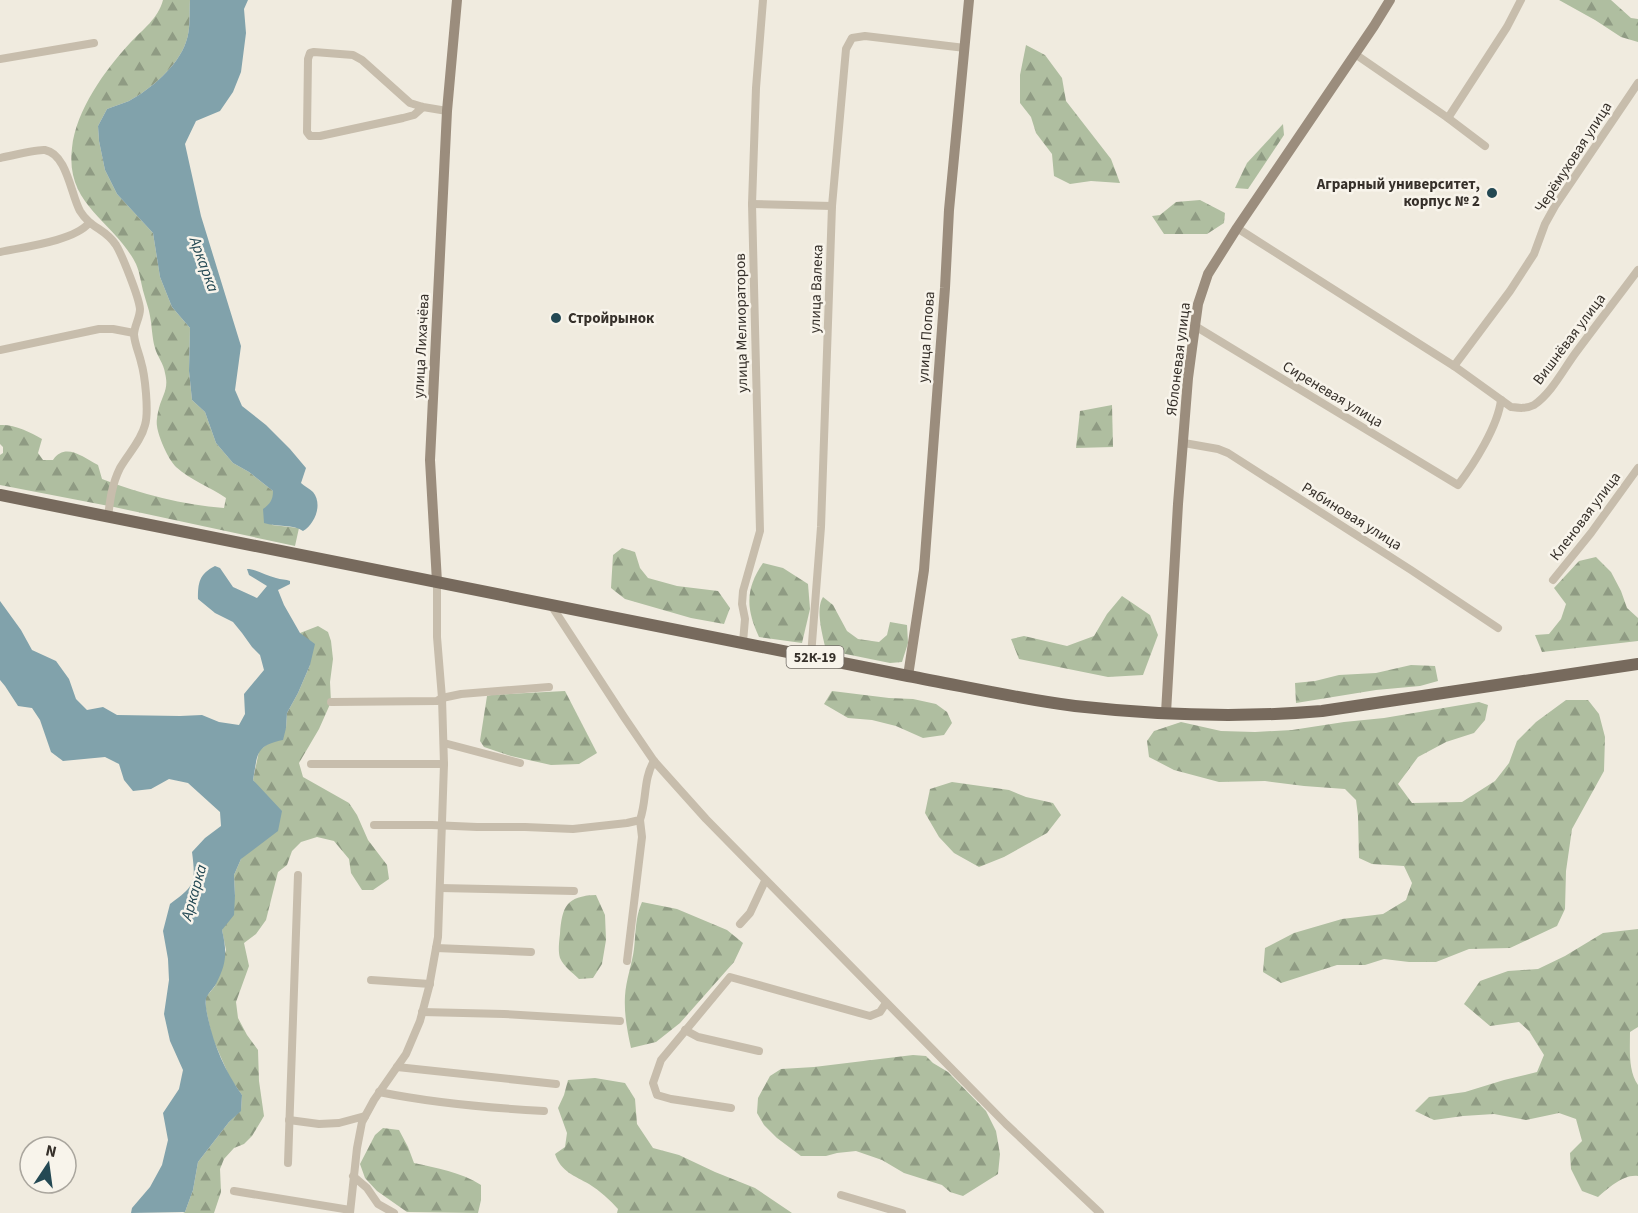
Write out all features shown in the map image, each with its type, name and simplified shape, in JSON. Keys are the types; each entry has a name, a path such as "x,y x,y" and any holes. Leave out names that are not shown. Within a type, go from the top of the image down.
{"main road":[{"name":"52К-19","path":"0,495 1033,700 1075,706 1166,713 1263,714 1322,711 1638,664"}],"street":[{"name":"улица Лихачёва","path":"437,582 430,460 447,111 457,0"},
{"name":"улица Мелиораторов","path":"743,642 745,620 742,604 743,591 760,531 752,204 756,88 764,0"},
{"name":"улица Попова","path":"908,675 924,570 949,210 969,0"},
{"name":"Яблоневая улица","path":"1166,713 1178,504 1188,378 1198,304 1208,274 1237,228 1390,0"},
{"path":"1448,117 1507,27 1521,0"},
{"name":"улица Валека","path":"811,656 821,527 832,206 846,49 852,38 865,36 965,48"},
{"path":"0,59 94,43"},
{"path":"423,107 414,115 403,118 321,136 310,136 307,132 310,53 352,55 362,60 410,103 447,111"},
{"path":"1355,54 1448,117 1485,146"},
{"name":"Черёмуховая улица","path":"1454,366 1510,291 1534,254 1545,224 1555,206 1638,83"},
{"path":"0,158 45,150 56,156 66,172 75,201 89,223 109,235 120,254 140,308 134,333 142,371 145,425 113,483 108,517"},
{"path":"752,204 832,206"},
{"path":"0,252 72,235 84,229 89,223"},
{"path":"1237,228 1454,366 1501,400"},
{"name":"Вишнёвая улица","path":"1501,400 1511,407 1520,409 1535,404 1556,382 1638,270"},
{"name":"Сиреневая улица","path":"1195,326 1458,485 1498,416 1501,400"},
{"path":"0,350 99,329 134,333"},
{"name":"Рябиновая улица","path":"1184,443 1228,453 1498,628"},
{"name":"Кленовая улица","path":"1553,580 1591,533 1638,468"},
{"path":"234,1191 350,1211 362,1122 379,1092 406,1054 422,1012 430,984 438,938 441,888 444,742 436,638 437,582"},
{"path":"551,605 654,761 706,819 886,1004 1006,1124 1100,1213"},
{"path":"331,702 437,701 442,698 500,690 549,687"},
{"path":"444,742 520,763"},
{"path":"627,961 642,837 640,820 648,771 654,761"},
{"path":"311,764 444,764"},
{"path":"374,825 573,829 640,820"},
{"path":"288,1163 298,875"},
{"path":"740,924 750,913 765,881"},
{"path":"441,888 574,891"},
{"path":"436,948 531,952"},
{"path":"731,1108 657,1095 653,1083 661,1060 730,977 870,1016 880,1012 886,1004"},
{"path":"370,980 430,984"},
{"path":"422,1012 620,1022"},
{"path":"685,1030 698,1036 759,1051"},
{"path":"397,1067 556,1084"},
{"path":"379,1092 412,1099 544,1111"},
{"path":"289,1120 319,1124 339,1123 365,1116"},
{"path":"353,1176 367,1188 378,1204 394,1213"},
{"path":"842,1195 902,1213"}],"green space":[{"path":"163,0 190,0 188,37 177,60 155,83 129,101 107,109 98,126 105,170 117,194 153,233 160,277 172,307 190,328 189,371 192,400 205,412 216,443 233,463 249,472 273,491 270,504 272,525 299,528 295,546 0,485 0,455 3,453 3,447 0,444 0,425 5,425 22,429 42,439 38,453 43,460 53,460 63,452 74,453 98,465 102,479 162,498 224,508 226,498 182,472 173,463 164,447 157,422 166,379 154,344 150,313 137,267 116,235 83,199 72,168 72,148 79,119 93,91 111,65 154,18"},
{"path":"1559,0 1611,0 1631,18 1638,19 1638,42 1621,37"},
{"path":"1026,45 1045,55 1062,78 1066,101 1111,159 1120,183 1091,181 1070,184 1054,176 1052,154 1036,133 1031,117 1020,103 1020,75"},
{"path":"1283,124 1284,135 1248,189 1235,188 1247,163"},
{"path":"1200,200 1225,213 1224,223 1207,234 1164,234 1152,216 1160,215 1176,202"},
{"path":"1112,405 1113,447 1076,448 1080,411"},
{"path":"622,548 635,552 640,568 648,578 677,586 718,591 730,608 724,624 691,618 625,599 611,588 613,555"},
{"path":"1596,557 1611,572 1627,608 1638,618 1638,641 1542,652 1535,635 1549,634 1561,619 1566,604 1554,588 1579,561"},
{"path":"763,563 783,568 808,584 810,609 802,643 759,637 749,599 753,582"},
{"path":"1122,596 1150,615 1158,635 1143,675 1108,677 1019,659 1011,639 1024,636 1067,646 1094,636 1107,614"},
{"path":"823,597 833,605 847,631 858,639 879,642 887,635 890,622 907,625 908,643 902,662 890,663 826,650 820,616"},
{"path":"318,626 328,632 331,641 333,659 330,682 331,702 319,729 299,763 303,777 349,803 368,840 387,865 389,879 373,890 362,890 351,873 349,859 334,841 317,837 301,842 292,851 287,865 278,872 266,920 256,934 244,943 249,966 236,1002 238,1018 258,1050 259,1081 264,1116 252,1136 244,1144 234,1148 224,1159 220,1169 221,1192 214,1213 183,1213 193,1190 198,1162 241,1110 242,1095 230,1078 212,1037 206,997 215,986 226,950 222,930 235,896 234,875 262,792 253,780 259,751 286,728 287,713 310,665 300,633"},
{"path":"1411,665 1435,666 1438,681 1420,686 1376,690 1296,703 1295,683 1339,675 1376,673"},
{"path":"565,691 597,753 579,764 551,765 511,756 484,747 480,741 487,696"},
{"path":"832,691 913,699 936,704 947,712 952,723 944,735 923,738 896,726 872,720 848,718 824,704"},
{"path":"1566,700 1588,700 1599,714 1605,737 1604,771 1572,829 1566,871 1565,909 1557,926 1510,948 1469,949 1436,962 1384,959 1365,965 1337,965 1281,983 1263,972 1265,948 1294,933 1342,919 1383,914 1406,900 1412,883 1404,866 1372,864 1359,858 1356,800 1345,789 1265,781 1219,782 1174,770 1149,757 1147,741 1154,731 1181,722 1221,731 1292,730 1479,702 1488,705 1485,720 1474,733 1446,742 1418,757 1398,784 1412,803 1462,802 1495,781 1509,763 1517,741 1536,722"},
{"path":"952,782 1009,790 1026,797 1053,803 1061,815 1047,833 1004,857 979,867 954,853 939,837 925,813 930,789"},
{"path":"596,895 605,915 606,940 602,964 593,978 579,979 560,958 562,917 564,910 572,901"},
{"path":"642,902 677,909 727,930 743,943 734,962 680,1023 656,1042 631,1048 626,1022 625,996 637,919"},
{"path":"1638,929 1638,1027 1630,1032 1630,1045 1631,1067 1638,1085 1638,1176 1622,1179 1598,1197 1582,1191 1571,1169 1570,1153 1582,1141 1576,1119 1559,1113 1526,1120 1494,1114 1434,1120 1415,1111 1429,1097 1465,1092 1537,1072 1544,1055 1529,1031 1519,1022 1490,1026 1464,1004 1480,981 1508,971 1538,969 1603,933"},
{"path":"913,1055 926,1056 948,1072 986,1111 996,1131 1000,1154 998,1174 963,1196 950,1192 942,1185 904,1173 882,1160 856,1151 826,1156 801,1156 777,1138 764,1125 757,1113 758,1098 770,1076 781,1069"},
{"path":"595,1078 625,1083 635,1099 637,1124 653,1148 679,1155 755,1188 792,1213 617,1213 618,1209 601,1193 565,1169 555,1154 565,1147 567,1133 558,1108 568,1080"},
{"path":"383,1128 399,1130 414,1163 457,1174 481,1185 478,1213 407,1212 377,1191 365,1178 360,1164 375,1135"}],"water":[{"name":"Аркарка","path":"190,0 248,0 244,9 246,33 241,72 233,92 220,111 196,121 185,144 201,216 241,346 235,390 242,406 266,425 306,468 301,483 313,492 317,508 311,524 303,531 295,527 264,523 263,509 271,502 273,491 249,472 233,463 216,443 205,412 192,400 189,371 190,328 172,307 160,277 153,233 117,194 105,170 98,126 107,109 129,101 146,90 177,60 188,37"},
{"name":"Аркарка","path":"215,566 220,568 233,587 257,598 267,586 249,575 247,569 290,581 290,584 278,590 300,633 315,644 310,665 287,713 283,740 267,745 257,758 253,780 282,811 278,831 241,859 234,875 234,915 222,930 225,945 224,963 216,984 206,999 213,1038 230,1077 242,1095 241,1111 229,1122 198,1162 193,1190 185,1212 131,1213 132,1208 150,1187 162,1165 168,1140 163,1113 179,1089 183,1070 170,1041 164,1014 169,980 163,931 170,904 185,893 192,883 194,871 192,852 221,826 220,812 188,783 169,779 151,789 133,791 124,780 119,764 105,757 63,761 51,752 40,720 32,708 18,706 0,680 0,601 32,650 56,661 69,679 76,699 87,710 103,707 117,715 202,715 219,722 239,725 245,714 244,694 264,670 260,655 233,622 215,613 198,599 200,580"}],"place":[{"name":"Аграрный университет, корпус № 2","path":"1492,193"},
{"name":"Стройрынок","path":"556,318"}]}
